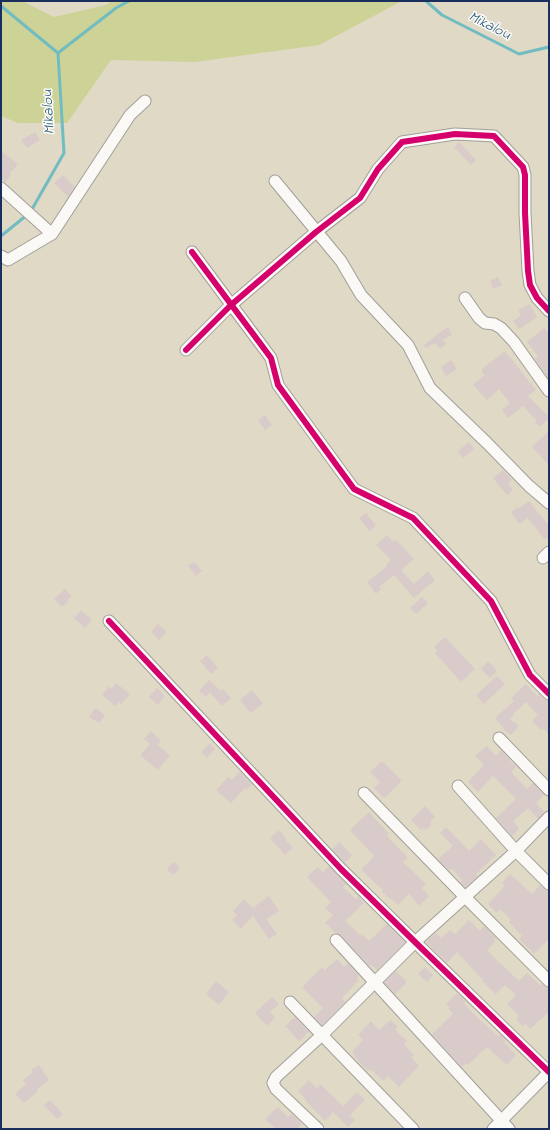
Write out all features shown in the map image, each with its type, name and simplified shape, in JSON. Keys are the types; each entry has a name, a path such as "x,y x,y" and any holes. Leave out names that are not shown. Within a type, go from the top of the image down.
{"street":[{"path":"1,256 8,260 52,234 130,115 145,101"},
{"path":"186,350 231,305 316,232 360,198 378,169 402,142 455,134 494,136 523,167 525,175 525,214 530,285 537,298 549,311"},
{"path":"275,181 341,261 361,295 408,344 430,388 529,486 549,503"},
{"path":"1,188 52,234"},
{"path":"192,252 271,358 278,385 354,488 413,518 491,601 530,675 549,694"},
{"path":"464,298 479,318 501,328 514,342 549,391"},
{"path":"109,621 342,869 549,1072 501,1126 336,940"},
{"path":"499,738 549,790"},
{"path":"458,786 516,851 549,884"},
{"path":"364,793 549,981"},
{"path":"318,1129 276,1089 273,1083 276,1077 322,1034 415,942 466,898 516,851 549,817"},
{"path":"290,1002 413,1129"}],"green space":[{"path":"1,1 22,1 54,17 106,5 112,1 402,1 319,45 195,62 111,60 67,123 18,123 1,116"}],"building":[{"path":"35,132 40,140 27,148 21,140"},
{"path":"459,142 476,160 471,165 454,147"},
{"path":"1,150 18,165 10,173 11,175 5,182 3,180 1,181"},
{"path":"63,175 75,187 68,197 54,183"},
{"path":"498,277 502,285 493,289 490,281"},
{"path":"530,304 537,317 519,329 513,321 521,315 518,310"},
{"path":"448,327 452,335 443,340 446,344 440,349 435,343 426,348 424,345"},
{"path":"544,328 549,333 549,379 535,359 538,356 527,342"},
{"path":"505,351 536,390 528,396 549,417 540,427 535,422 536,420 523,406 508,418 502,410 510,403 499,389 487,400 473,385 485,375 482,372 482,369"},
{"path":"451,360 457,369 446,376 441,367"},
{"path":"265,415 272,425 265,430 258,420"},
{"path":"549,431 549,465 532,447"},
{"path":"469,442 474,449 463,458 458,451"},
{"path":"503,470 512,480 508,483 513,490 507,495 493,478"},
{"path":"529,501 549,526 549,536 545,540 528,518 519,524 511,512"},
{"path":"366,513 376,526 369,531 359,518"},
{"path":"387,535 393,542 396,540 414,559 401,570 414,584 428,571 435,580 414,598 394,575 379,587 381,589 376,594 367,582 387,566 386,565 391,560 376,545"},
{"path":"194,562 202,571 196,576 188,566"},
{"path":"65,589 72,596 62,607 54,599"},
{"path":"422,597 428,603 416,614 410,608"},
{"path":"81,610 92,620 85,628 74,618"},
{"path":"158,624 167,632 159,640 151,632"},
{"path":"445,637 475,669 461,682 435,653 437,651 434,647"},
{"path":"207,655 218,668 211,674 200,661"},
{"path":"488,661 497,671 490,678 481,669"},
{"path":"497,676 505,684 484,704 476,695"},
{"path":"209,680 221,691 223,689 231,698 222,706 210,692 206,697 199,691"},
{"path":"116,683 130,694 121,704 119,702 115,706 102,695 109,686 111,689"},
{"path":"526,684 537,696 539,694 544,699 549,701 549,735 543,728 541,730 532,721 538,715 526,702 513,714 514,715 510,719 519,726 511,735 503,729 504,728 495,718 514,701 511,698"},
{"path":"157,688 165,696 158,705 149,697"},
{"path":"252,690 263,703 251,713 240,700"},
{"path":"95,708 105,715 99,723 89,717"},
{"path":"151,731 161,741 157,745 170,755 158,770 140,755 150,744 144,739"},
{"path":"210,743 215,749 207,758 201,752"},
{"path":"487,746 496,756 501,750 510,759 509,760 516,767 511,772 527,789 533,783 544,795 536,803 544,812 538,819 528,808 513,821 519,829 512,836 496,818 516,799 493,776 478,792 468,782 484,765 475,756"},
{"path":"382,761 402,781 384,798 374,788 380,782 370,772"},
{"path":"240,771 252,784 247,790 245,788 231,803 216,790 228,777 232,780"},
{"path":"425,806 435,817 430,821 432,824 426,830 424,828 421,830 411,820"},
{"path":"369,812 389,834 387,836 408,858 403,862 426,884 422,888 429,896 419,906 409,894 398,905 382,892 383,890 361,870 374,856 350,830"},
{"path":"446,827 469,851 481,839 496,855 476,874 478,876 465,887 460,882 462,880 452,869 449,871 438,859 453,846 440,833"},
{"path":"279,830 293,848 285,855 270,838"},
{"path":"339,842 352,855 345,863 332,849"},
{"path":"173,862 180,867 174,875 167,870"},
{"path":"329,866 346,884 343,887 356,899 358,896 364,903 345,921 361,936 362,934 369,941 387,924 405,942 377,970 371,965 370,966 341,935 336,933 325,923 333,915 325,908 331,902 307,877 317,867 323,872"},
{"path":"510,874 532,894 540,885 549,891 549,939 534,954 519,939 522,936 509,922 511,920 500,909 496,913 488,904 505,886 502,883"},
{"path":"269,896 279,911 266,919 277,934 269,939 253,916 241,929 232,920 237,915 233,911 244,899 253,908"},
{"path":"469,920 480,931 484,926 496,938 493,940 495,942 487,950 519,981 527,973 540,985 542,984 549,988 549,1012 530,1029 525,1024 522,1026 516,1019 519,1016 507,1004 516,995 505,985 496,994 482,981 483,980 457,952 447,963 426,942 436,933 441,938 450,930 455,934"},
{"path":"337,959 344,967 348,963 359,976 357,978 359,980 342,998 345,1002 322,1025 314,1017 323,1008 302,987 322,967 325,970"},
{"path":"425,967 433,975 427,982 418,974"},
{"path":"396,971 407,982 395,994 384,982"},
{"path":"216,981 229,992 219,1005 206,994"},
{"path":"457,993 466,1002 464,1004 477,1017 498,1036 500,1034 506,1040 504,1042 516,1055 507,1065 487,1047 468,1065 466,1063 462,1067 432,1034 453,1014 446,1004"},
{"path":"272,997 279,1004 270,1012 275,1018 267,1026 255,1013"},
{"path":"295,1017 312,1035 309,1032 299,1041 285,1026"},
{"path":"391,1020 398,1027 395,1030 407,1041 404,1044 414,1055 411,1057 419,1066 399,1087 388,1076 383,1081 372,1070 371,1071 370,1069 368,1071 352,1052 363,1040 358,1035 371,1021 379,1030"},
{"path":"39,1065 49,1080 37,1089 38,1091 24,1103 15,1094 26,1084 23,1080 33,1072 31,1070"},
{"path":"309,1080 317,1088 320,1084 343,1106 357,1092 365,1100 350,1115 355,1120 348,1127 333,1112 325,1121 305,1100 306,1099 298,1091"},
{"path":"50,1100 63,1114 57,1119 44,1105"},
{"path":"278,1107 288,1117 292,1114 302,1124 297,1129 276,1129 265,1119"}],"waterway":[{"name":"Mikalou","path":"58,53 116,8 129,1"},
{"name":"Mikalou","path":"426,1 442,15 519,54 549,47"},
{"path":"1,6 58,53"},
{"name":"Mikalou","path":"31,211 64,153 58,53"},
{"name":"Mikalou","path":"1,236 27,215"}],"cycle path":[{"path":"186,350 231,305 316,232 360,198 378,169 402,142 455,134 494,136 523,167 525,175 525,213 530,285 537,298 549,311"},
{"path":"192,252 271,358 278,385 354,489 413,518 491,601 530,675 549,694"},
{"path":"109,621 341,869 549,1072"}]}
